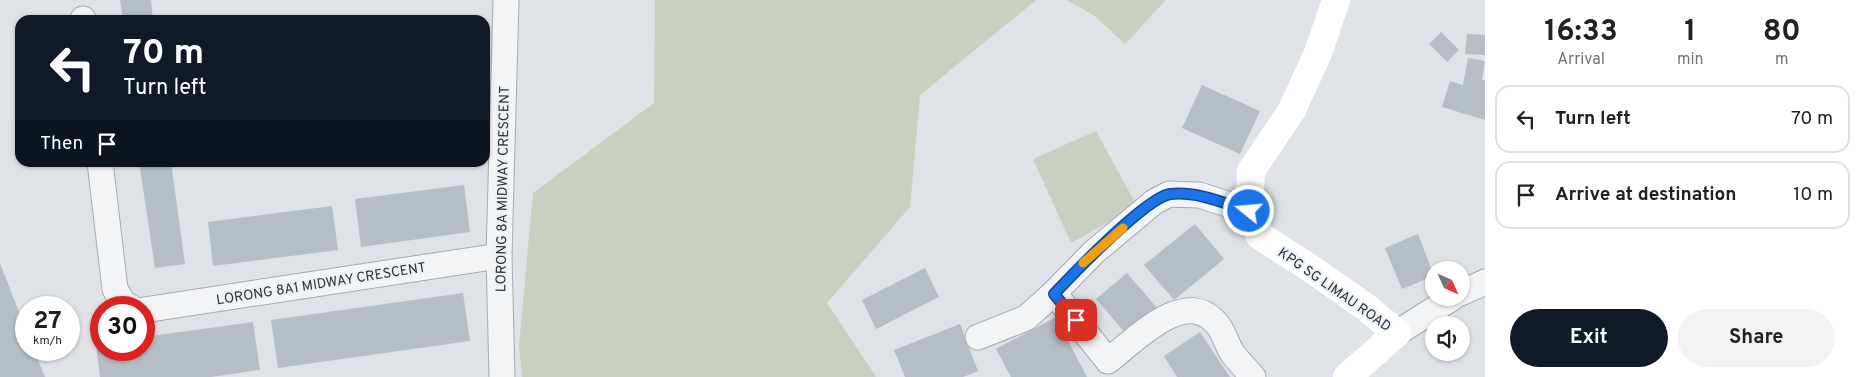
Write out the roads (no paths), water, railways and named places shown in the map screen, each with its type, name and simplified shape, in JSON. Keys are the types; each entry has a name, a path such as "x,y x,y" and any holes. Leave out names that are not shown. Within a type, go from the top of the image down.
{"street":[{"name":"LORONG 8A MIDWAY CRESCENT","path":"502,377 499,256 506,0"},
{"name":"KPG SG LIMAU ROAD","path":"1336,0 1318,52 1292,110 1251,171 1249,211 1260,236 1367,308 1397,333 1347,377"},
{"path":"101,167 115,289 119,296"},
{"path":"978,337 1026,318 1054,294 1094,252 1154,202 1169,194 1198,195 1249,211"},
{"name":"LORONG 8A1 MIDWAY CRESCENT","path":"155,308 499,256"},
{"path":"1470,289 1485,282"},
{"path":"1054,294 1108,361 1163,318 1184,310 1205,312 1218,324 1232,353 1253,377"},
{"path":"1397,333 1439,306"}]}
